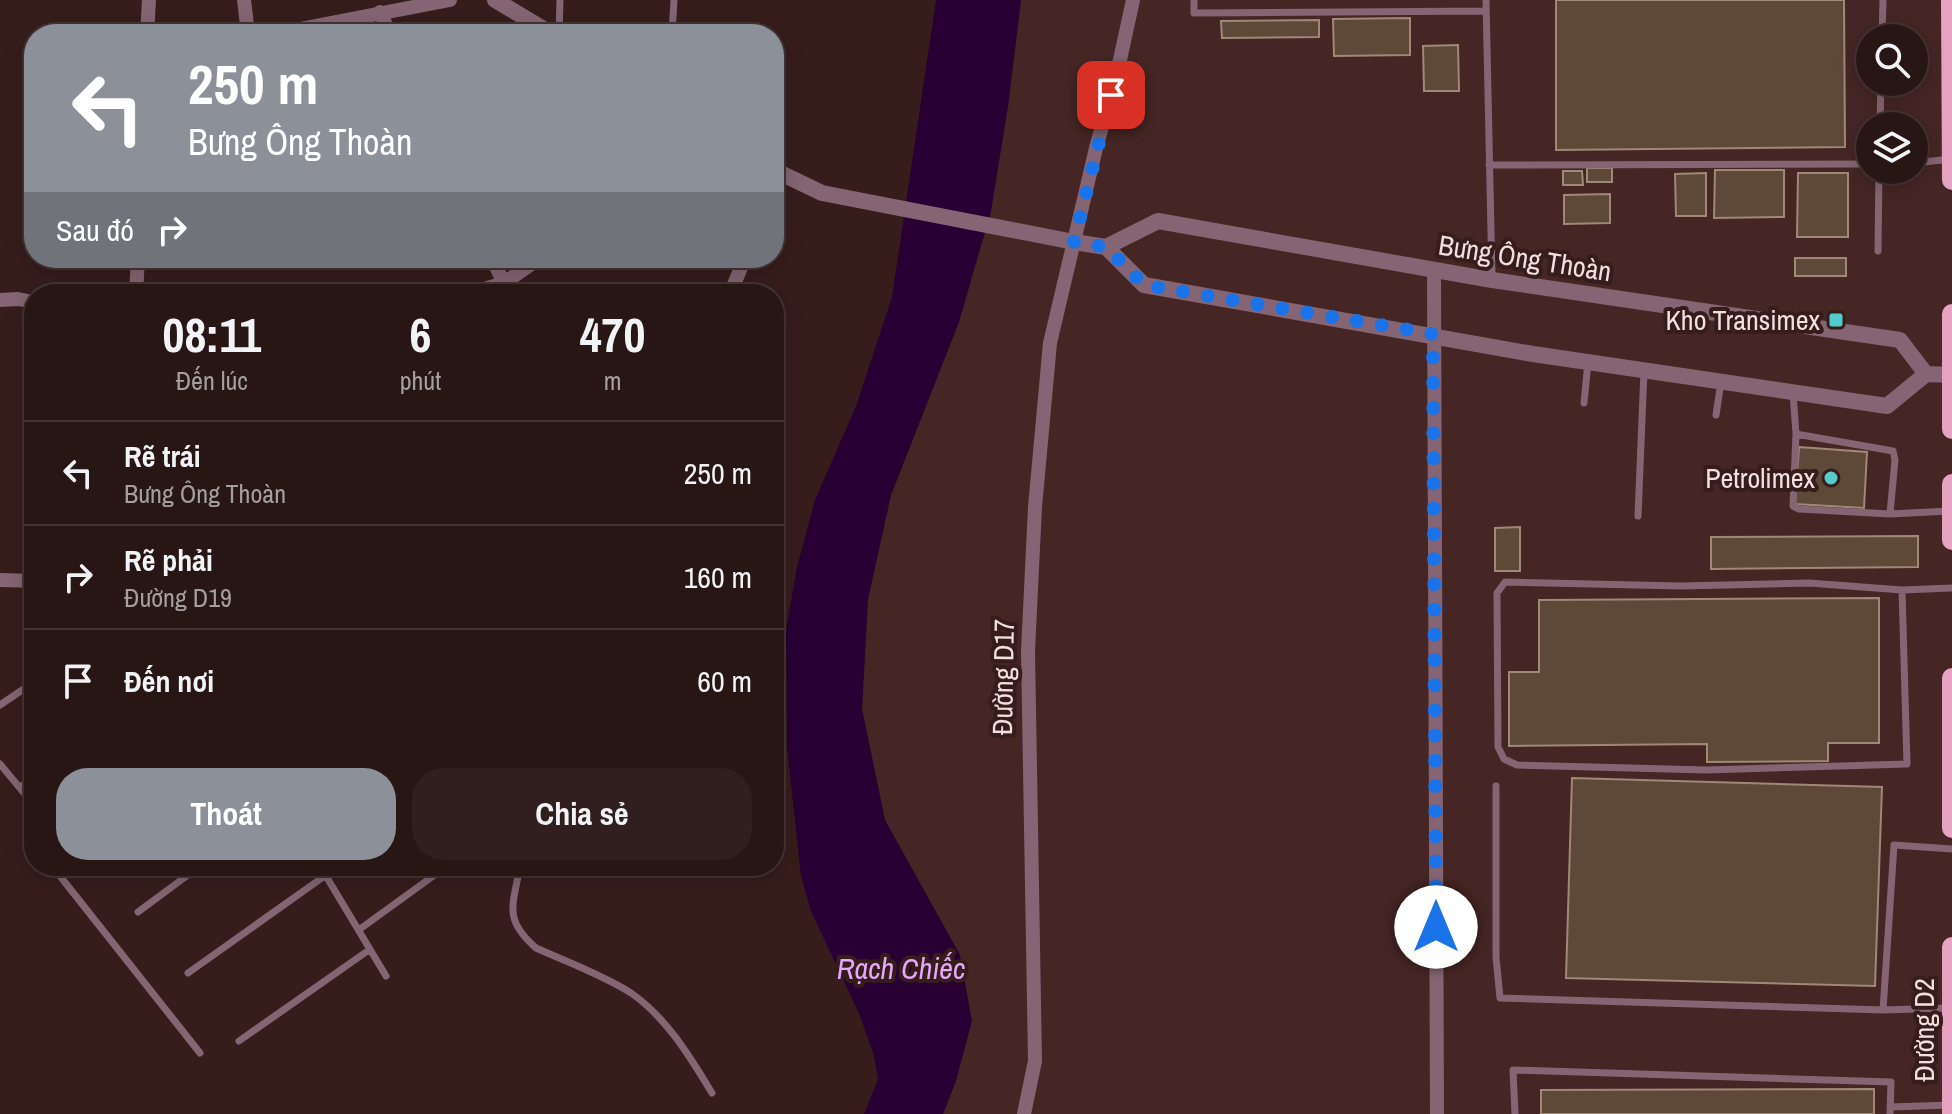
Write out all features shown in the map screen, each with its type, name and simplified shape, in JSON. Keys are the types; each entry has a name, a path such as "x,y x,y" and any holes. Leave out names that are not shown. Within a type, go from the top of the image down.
{"main road":[{"path":"1951,0 1952,180"},
{"path":"1952,314 1952,429"},
{"path":"1952,484 1952,540"},
{"path":"1952,678 1952,828"},
{"name":"Đường D2","path":"1952,947 1952,1113"}],"street":[{"path":"148,24 149,0"},
{"path":"244,0 247,24"},
{"path":"322,24 450,0"},
{"path":"495,0 535,24"},
{"name":"Đường D17","path":"1024,1114 1035,1061 1028,651 1035,507 1050,343 1133,0"},
{"path":"380,12 385,24"},
{"path":"784,175 822,193 1106,247 1144,285 1588,362 1887,406 1926,374 1952,375"},
{"name":"Bưng Ông Thoàn","path":"1106,247 1158,221 1492,280 1900,340 1926,374"},
{"path":"511,284 529,268"},
{"path":"1434,270 1437,1114"},
{"path":"0,300 24,300"},
{"path":"0,580 24,581"}],"lane":[{"path":"559,24 560,0"},
{"path":"673,24 674,0"},
{"path":"1194,0 1194,13 1486,11"},
{"path":"1486,0 1492,280"},
{"path":"1882,24 1883,0"},
{"path":"1928,161 1951,159"},
{"path":"1489,165 1856,164"},
{"path":"1878,251 1879,184"},
{"path":"1584,403 1588,362"},
{"path":"1638,516 1644,371"},
{"path":"1716,415 1721,382"},
{"path":"1793,393 1796,434 1793,506 1799,509 1890,514 1952,511"},
{"path":"1796,434 1893,451 1895,460 1890,514"},
{"path":"1902,590 1907,764 1706,770 1517,765 1504,759 1498,747 1497,593 1505,582 1681,586 1809,583 1902,590 1952,588"},
{"path":"0,705 24,689"},
{"path":"0,764 24,792"},
{"path":"20,787 24,784"},
{"path":"1496,786 1496,957 1500,998 1883,1010 1952,1008"},
{"path":"1883,1010 1894,845 1952,849"},
{"path":"60,876 200,1053"},
{"path":"138,912 187,876"},
{"path":"188,973 315,876"},
{"path":"328,876 386,976"},
{"path":"360,929 433,876"},
{"path":"518,876 513,906 514,925 525,939 536,948 631,993 659,1017 685,1049 712,1093"},
{"path":"239,1041 369,950"},
{"path":"1515,1114 1513,1070 1891,1082 1890,1110 1952,1105"}],"shaded area":[{"path":"1021,0 1952,0 1952,1114 943,1114 956,1081 885,820 862,709 868,599 891,495 959,322 991,211"}],"water":[{"name":"Rạch Chiếc","path":"936,0 1021,0 991,211 959,322 891,495 868,599 862,709 885,820 960,955 972,1021 956,1081 943,1114 864,1114 878,1079 874,1056 860,1016 811,911 801,876 787,747 786,630 797,567 815,500 856,406 892,297"}],"building":[{"path":"1556,0 1844,0 1845,147 1556,150"},
{"path":"1410,18 1410,55 1334,56 1333,19"},
{"path":"1319,20 1319,37 1222,38 1221,21"},
{"path":"1458,45 1459,91 1424,91 1423,46"},
{"path":"1587,168 1612,168 1612,182 1587,182"},
{"path":"1715,170 1784,170 1784,217 1714,218"},
{"path":"1563,171 1582,171 1583,185 1563,185"},
{"path":"1706,173 1706,216 1676,216 1675,174"},
{"path":"1798,173 1848,173 1848,237 1797,237"},
{"path":"1610,194 1610,223 1564,224 1564,195"},
{"path":"1795,258 1846,258 1846,276 1795,276"},
{"name":"Petrolimex","path":"1799,447 1867,452 1864,508 1795,504"},
{"path":"1520,527 1520,571 1495,571 1495,528"},
{"path":"1918,536 1918,567 1711,569 1711,537"},
{"path":"1879,598 1879,743 1828,743 1828,761 1707,762 1707,744 1509,746 1509,672 1539,672 1539,600"},
{"path":"1572,778 1882,787 1875,986 1566,978"},
{"path":"1874,1089 1874,1114 1541,1114 1541,1090"}],"place":[{"name":"Kho Transimex","path":"1836,320"},
{"name":"Petrolimex","path":"1831,478"}],"route":[{"path":"1111,95 1074,242 1106,247 1144,285 1433,334 1436,927"}]}
